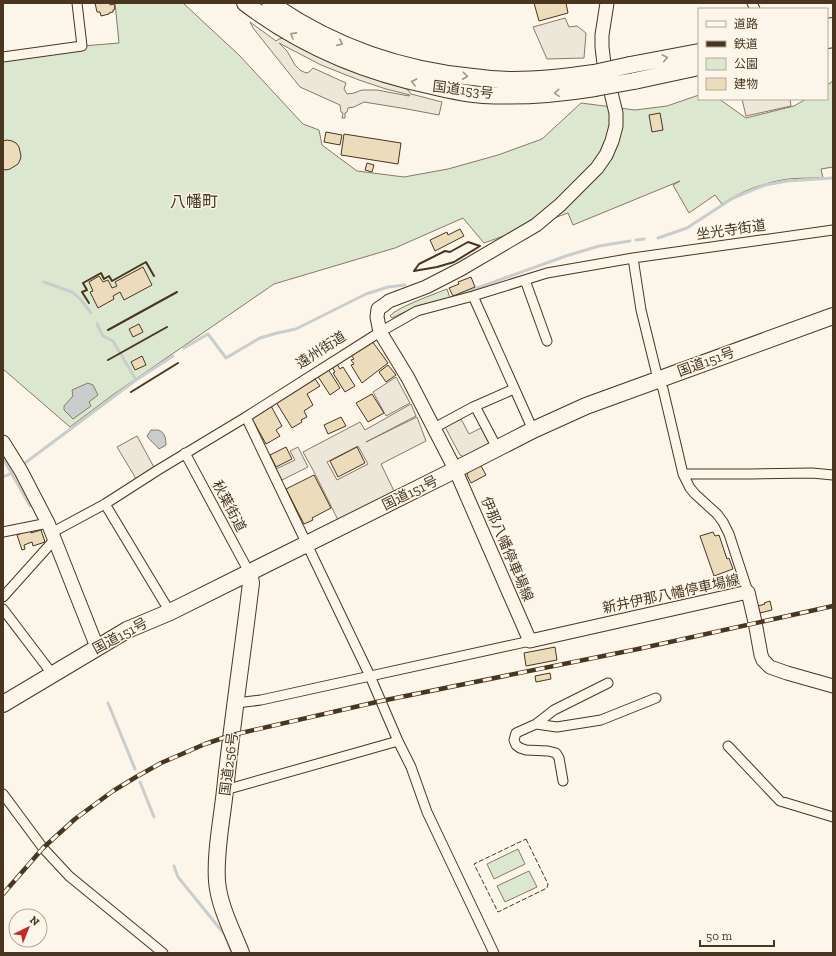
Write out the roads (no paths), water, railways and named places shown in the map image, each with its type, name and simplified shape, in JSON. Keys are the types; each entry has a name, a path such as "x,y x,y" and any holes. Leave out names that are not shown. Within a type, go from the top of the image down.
{"highway":[{"name":"国道153号","path":"245,3 278,27 313,46 351,63 418,83 483,95 536,95 564,93 595,81 632,73 698,52"},
{"name":"国道153号","path":"270,3 302,23 336,41 366,54 417,69 461,76 510,80 595,81"},
{"name":"国道153号","path":"632,73 698,67"},
{"name":"国道151号","path":"3,704 127,630 170,612 533,430 586,406 833,316"},
{"name":"国道256号","path":"241,953 221,900 217,882 217,864 251,583 249,572"}],"street":[{"path":"3,57 82,46 77,3"},
{"path":"380,332 377,324 378,309 384,304 426,287 536,225 578,188 597,168 606,155 616,126 615,104 604,64 602,46 607,3"},
{"name":"坐光寺街道","path":"633,258 832,233"},
{"path":"633,258 641,310 658,379 664,389 683,474 690,488 717,514 723,522 729,534 748,592"},
{"name":"遠州街道","path":"3,597 52,532 106,504 380,332 417,311 473,296 547,273 633,258"},
{"path":"525,280 547,341"},
{"path":"473,296 533,430"},
{"name":"伊那八幡停車場線","path":"380,332 408,378 455,469 530,641"},
{"path":"434,428 475,406 514,389"},
{"path":"475,406 497,448"},
{"path":"246,417 370,676 411,767 427,812 494,953"},
{"path":"3,442 21,471 52,532 97,648"},
{"name":"秋葉街道","path":"185,454 249,572"},
{"path":"683,474 812,473 833,475"},
{"path":"106,504 170,612"},
{"name":"遠州街道","path":"3,532 52,532"},
{"name":"新井伊那八幡停車場線","path":"530,641 748,592 763,660 770,667 833,686"},
{"path":"3,609 53,675"},
{"path":"236,703 260,700 530,641"},
{"path":"563,781 559,758 556,753 520,748 516,745 514,740 516,734 536,724 554,710 608,683"},
{"path":"536,724 558,727 601,720 656,698"},
{"path":"226,790 398,741"},
{"path":"728,746 780,801 833,817"},
{"path":"3,794 43,848 69,876 164,953"}],"waterway":[{"path":"658,238 687,228 733,198 765,185 787,181 833,178"},
{"path":"636,240 644,239"},
{"path":"455,296 566,256 599,246 630,241"},
{"path":"44,282 72,292 81,300 91,313"},
{"path":"184,348 208,334 226,358 260,338 296,329 366,294 388,287 405,285"},
{"path":"97,324 103,336 113,341 136,380"},
{"path":"25,463 136,380 173,356"},
{"path":"3,458 30,506"},
{"path":"3,477 12,473"},
{"path":"108,703 135,769"},
{"path":"140,782 154,817"},
{"path":"174,866 178,877 225,935 232,953"}],"railway":[{"path":"3,894 43,848 75,819 113,791 136,777 161,763 205,744 232,735 381,701 638,649 833,606"}],"district":[{"name":"八幡町","path":"194,201"}]}
